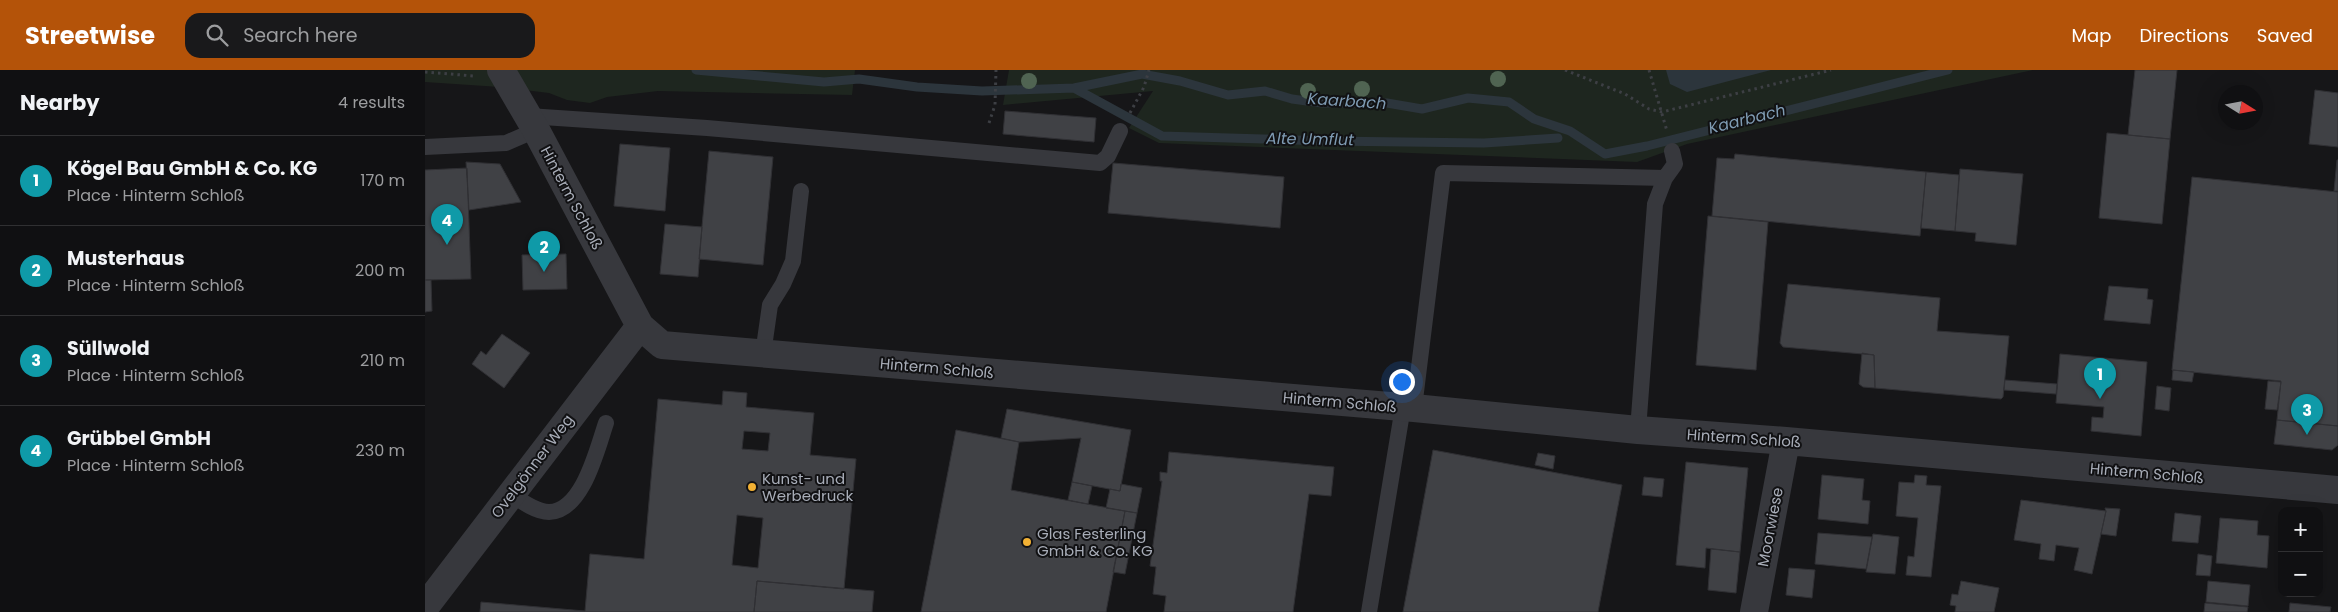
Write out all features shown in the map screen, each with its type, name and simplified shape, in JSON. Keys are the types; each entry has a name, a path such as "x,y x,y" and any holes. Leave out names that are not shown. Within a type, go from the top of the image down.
{"street":[{"name":"Hinterm Schloß","path":"504,75 532,123 640,326 662,345 1409,407 1638,430 1786,441 2338,490"},
{"name":"Ovelgönner Weg","path":"425,607 640,326"},
{"name":"Moorwiese","path":"1754,612 1786,441"}],"lane":[{"path":"425,147 506,143 532,123 707,128 1099,163 1108,156 1120,131"},
{"path":"1638,430 1655,204 1665,178 1675,164 1672,151"},
{"path":"1369,612 1409,407 1443,173 1665,178"},
{"path":"763,354 770,305 783,284 793,261 801,191"},
{"path":"511,494 526,504 549,512 569,506 586,480 606,423"}],"path":[{"path":"989,123 995,105 996,70"},
{"path":"1133,107 1144,87 1149,70"},
{"path":"1565,70 1625,94 1649,109 1662,112 1831,70"},
{"path":"1649,70 1664,118"},
{"path":"425,72 504,75"}],"shaded area":[{"path":"425,70 855,70 852,95 658,91 607,97 590,103 567,100 549,93 500,87 425,82"},
{"path":"1009,70 2033,70 1687,144 1637,162 1159,143 1129,128 1153,91 1003,105"},
{"path":"1666,70 1771,70 1687,92 1670,84"}],"building":[{"path":"2135,70 2177,70 2170,139 2128,135"},
{"path":"2315,90 2338,93 2338,147 2309,144"},
{"path":"1005,111 1096,118 1094,142 1003,134"},
{"path":"2107,133 2170,139 2162,224 2099,218"},
{"path":"620,144 670,148 665,211 614,206"},
{"path":"709,151 773,157 763,265 699,259"},
{"path":"1735,154 1926,172 1920,236 1712,216 1717,158 1734,159"},
{"path":"2337,160 2338,191 2334,191"},
{"path":"466,162 500,164 521,202 469,210"},
{"path":"1113,163 1284,177 1280,228 1108,213"},
{"path":"467,168 471,279 425,280 425,170"},
{"path":"1960,169 2023,174 2016,245 1975,241 1976,233 1955,231"},
{"path":"1926,172 1959,175 1955,231 1921,228"},
{"path":"2192,177 2338,192 2338,426 2277,420 2281,381 2172,370"},
{"path":"1708,216 1768,222 1756,370 1696,365"},
{"path":"665,224 702,227 698,277 660,274"},
{"path":"566,254 567,289 523,290 522,255"},
{"path":"425,280 431,280 432,311 425,312"},
{"path":"1788,284 1940,298 1937,331 2009,336 2003,397 2001,399 1875,388 1874,355 1783,347 1780,343"},
{"path":"2109,286 2148,289 2147,299 2153,300 2150,324 2104,320"},
{"path":"502,334 530,353 504,388 472,364 481,351 486,355"},
{"path":"1862,353 1874,355 1875,388 1863,387 1859,384"},
{"path":"2060,354 2147,362 2141,436 2091,431 2092,417 2103,418 2104,407 2056,403"},
{"path":"2173,370 2194,372 2192,382 2172,380"},
{"path":"2005,380 2057,384 2056,394 2004,390"},
{"path":"2268,381 2281,382 2277,410 2265,409"},
{"path":"2157,386 2171,388 2169,411 2155,409"},
{"name":"Kunst- und Werbedruck","path":"723,391 747,393 746,407 814,413 810,455 856,459 844,589 757,581 754,612 480,612 481,602 585,611 590,554 644,559 658,399 722,405","holes":["744,431 770,433 768,451 742,449","737,515 763,518 758,568 732,565"]},
{"path":"1007,409 1131,430 1120,491 1072,482 1081,438 1019,442 1001,438"},
{"path":"2277,420 2338,426 2338,445 2332,450 2274,444"},
{"name":"Glas Festerling GmbH & Co. KG","path":"956,430 1019,442 1011,490 1125,511 1106,612 921,612"},
{"path":"1433,450 1622,485 1598,612 1403,612"},
{"path":"1169,452 1334,467 1331,496 1309,494 1293,612 1164,612 1166,596 1153,594 1156,567 1150,566 1162,481 1160,481 1160,472 1167,473"},
{"path":"1538,453 1555,456 1553,469 1535,465"},
{"path":"1686,462 1748,468 1740,552 1706,548 1705,568 1676,565"},
{"path":"1822,475 1864,479 1862,500 1870,501 1868,524 1818,519"},
{"path":"1915,475 1927,476 1926,485 1941,486 1931,577 1906,575 1908,556 1914,557 1918,518 1896,516 1899,482 1914,483"},
{"path":"1644,477 1664,479 1662,497 1642,495"},
{"path":"1072,482 1092,486 1088,504 1068,500"},
{"path":"1121,484 1142,488 1137,513 1106,508 1110,489 1120,491"},
{"path":"2021,500 2106,511 2092,574 2074,570 2079,548 2056,545 2054,561 2039,559 2041,544 2014,540"},
{"path":"2105,508 2120,509 2116,536 2101,534"},
{"path":"1125,511 1137,513 1125,574 1113,572"},
{"path":"2175,513 2201,516 2198,543 2172,541"},
{"path":"2220,518 2258,521 2257,535 2269,536 2267,568 2216,563"},
{"path":"1818,533 1872,537 1866,569 1815,564"},
{"path":"1873,534 1899,537 1895,574 1866,572"},
{"path":"1711,549 1740,552 1736,593 1708,590"},
{"path":"2198,554 2212,556 2210,576 2196,575"},
{"path":"1789,568 1815,570 1812,598 1786,595"},
{"path":"757,581 874,591 872,612 754,612"},
{"path":"1961,581 1999,588 1994,612 1955,612 1956,606 1950,605 1952,594 1958,595"},
{"path":"2208,581 2250,585 2248,606 2206,602"},
{"path":"2205,603 2248,607 2247,612 2204,612"},
{"path":"2290,603 2331,607 2330,612 2289,612"}],"waterway":[{"name":"Kaarbach","path":"696,70 824,82 859,79 917,87 982,91 1074,88 1142,74 1180,81 1228,95 1265,91 1292,99 1322,103 1387,103 1422,109 1468,98 1509,102 1534,119 1570,131 1605,154 1647,146 1948,70"},
{"name":"Alte Umflut","path":"1074,88 1162,136 1484,143 1558,138"}],"place":[{"name":"Grübbel GmbH","path":"447,245"},
{"name":"Musterhaus","path":"544,272"},
{"name":"Kögel Bau GmbH & Co. KG","path":"2100,399"},
{"name":"Süllwold","path":"2307,435"},
{"name":"Kunst- und Werbedruck","path":"752,487"},
{"name":"Glas Festerling GmbH & Co. KG","path":"1027,542"}]}
